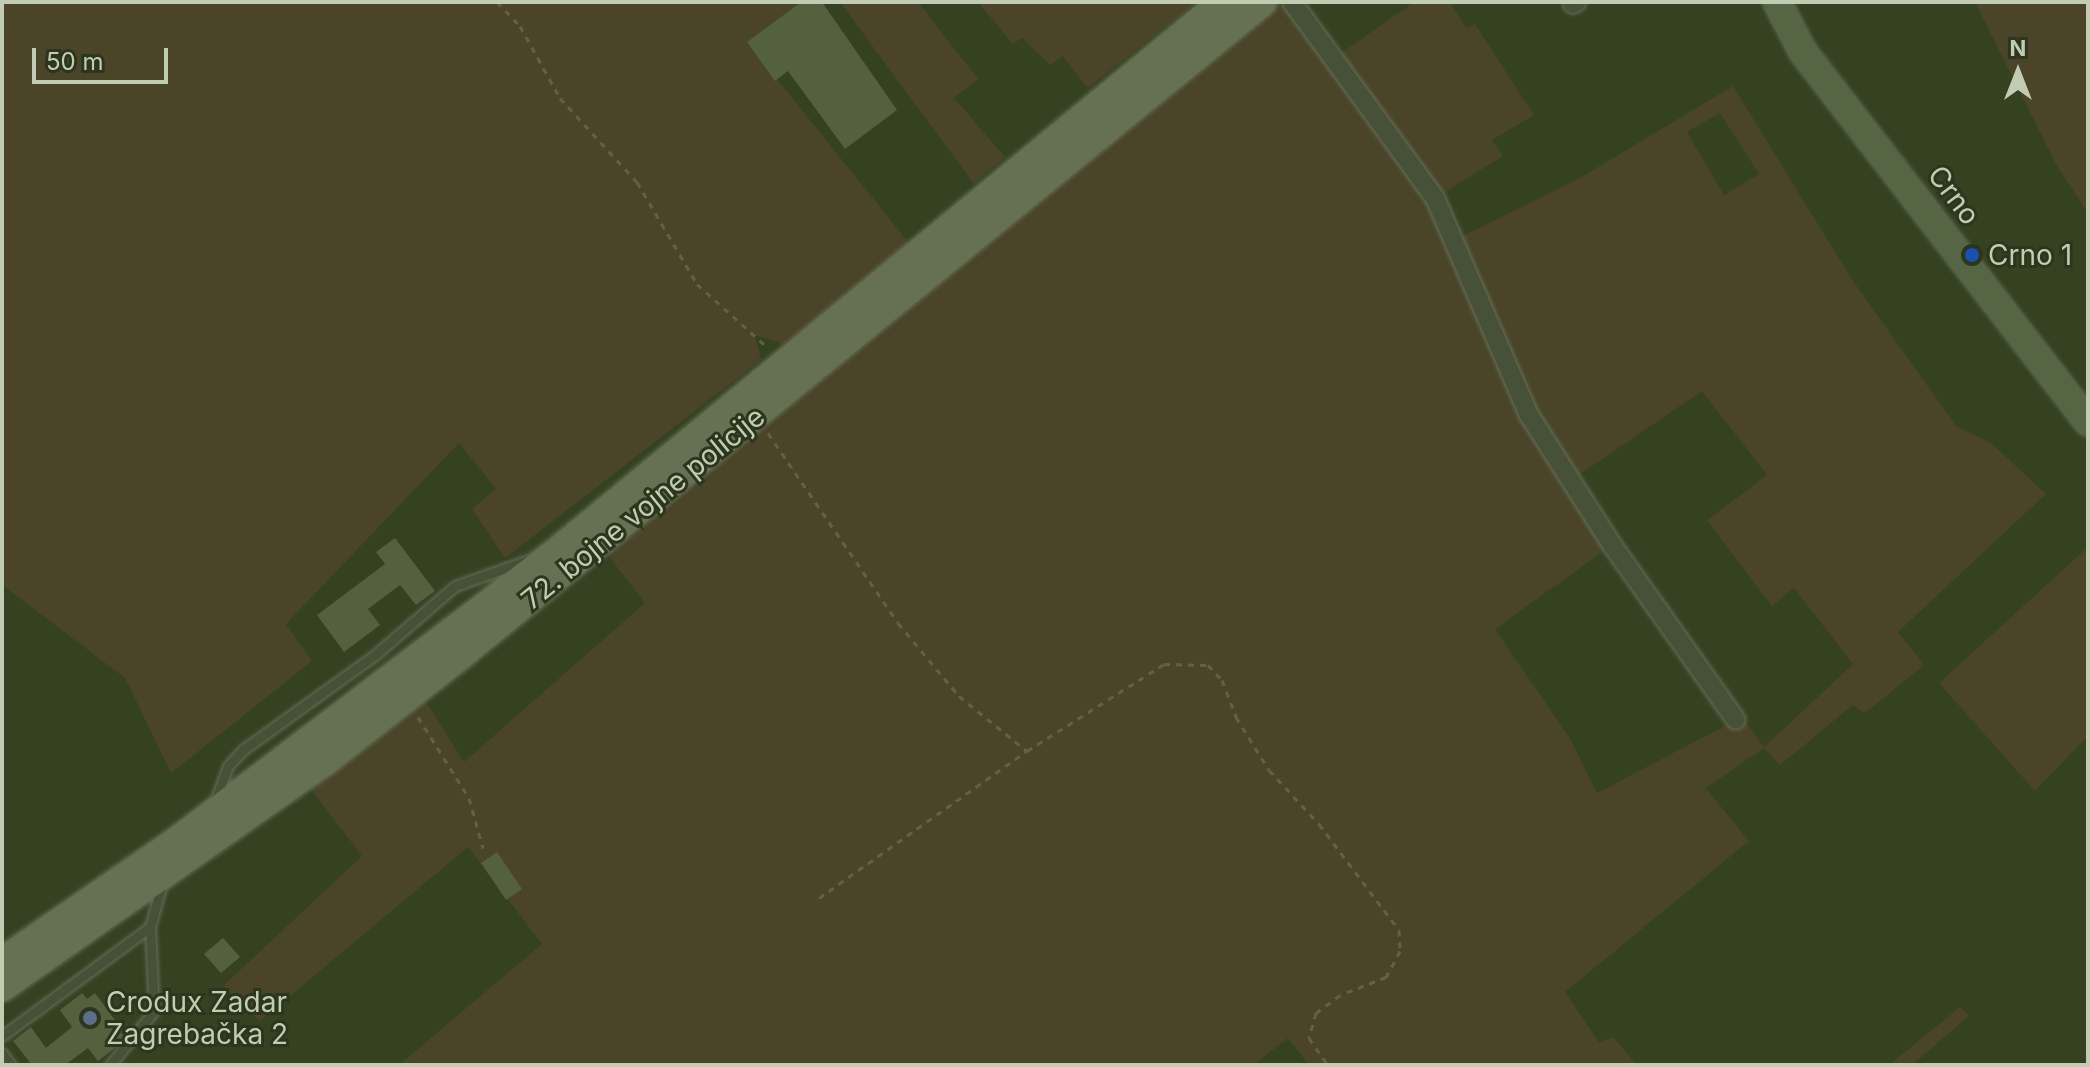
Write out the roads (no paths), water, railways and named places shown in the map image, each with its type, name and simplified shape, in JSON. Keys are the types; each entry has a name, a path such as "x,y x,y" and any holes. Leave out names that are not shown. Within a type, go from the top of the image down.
{"main road":[{"name":"72. bojne vojne policije","path":"2,962 212,815 552,556 785,367 1223,2"},
{"name":"72. bojne vojne policije","path":"2,987 168,874 407,696 756,417 1262,2"}],"street":[{"path":"1292,2 1435,198 1529,415 1736,720"},
{"name":"Crno","path":"1777,2 1803,52 2088,422"}],"lane":[{"path":"110,1065 154,1011 150,927 168,874"},
{"path":"2,1036 150,927"},
{"path":"2,1053 11,1065"}],"place":[{"name":"Crno 1","path":"1972,255"},
{"name":"Crodux Zadar Zagrebačka 2","path":"90,1018"}]}
